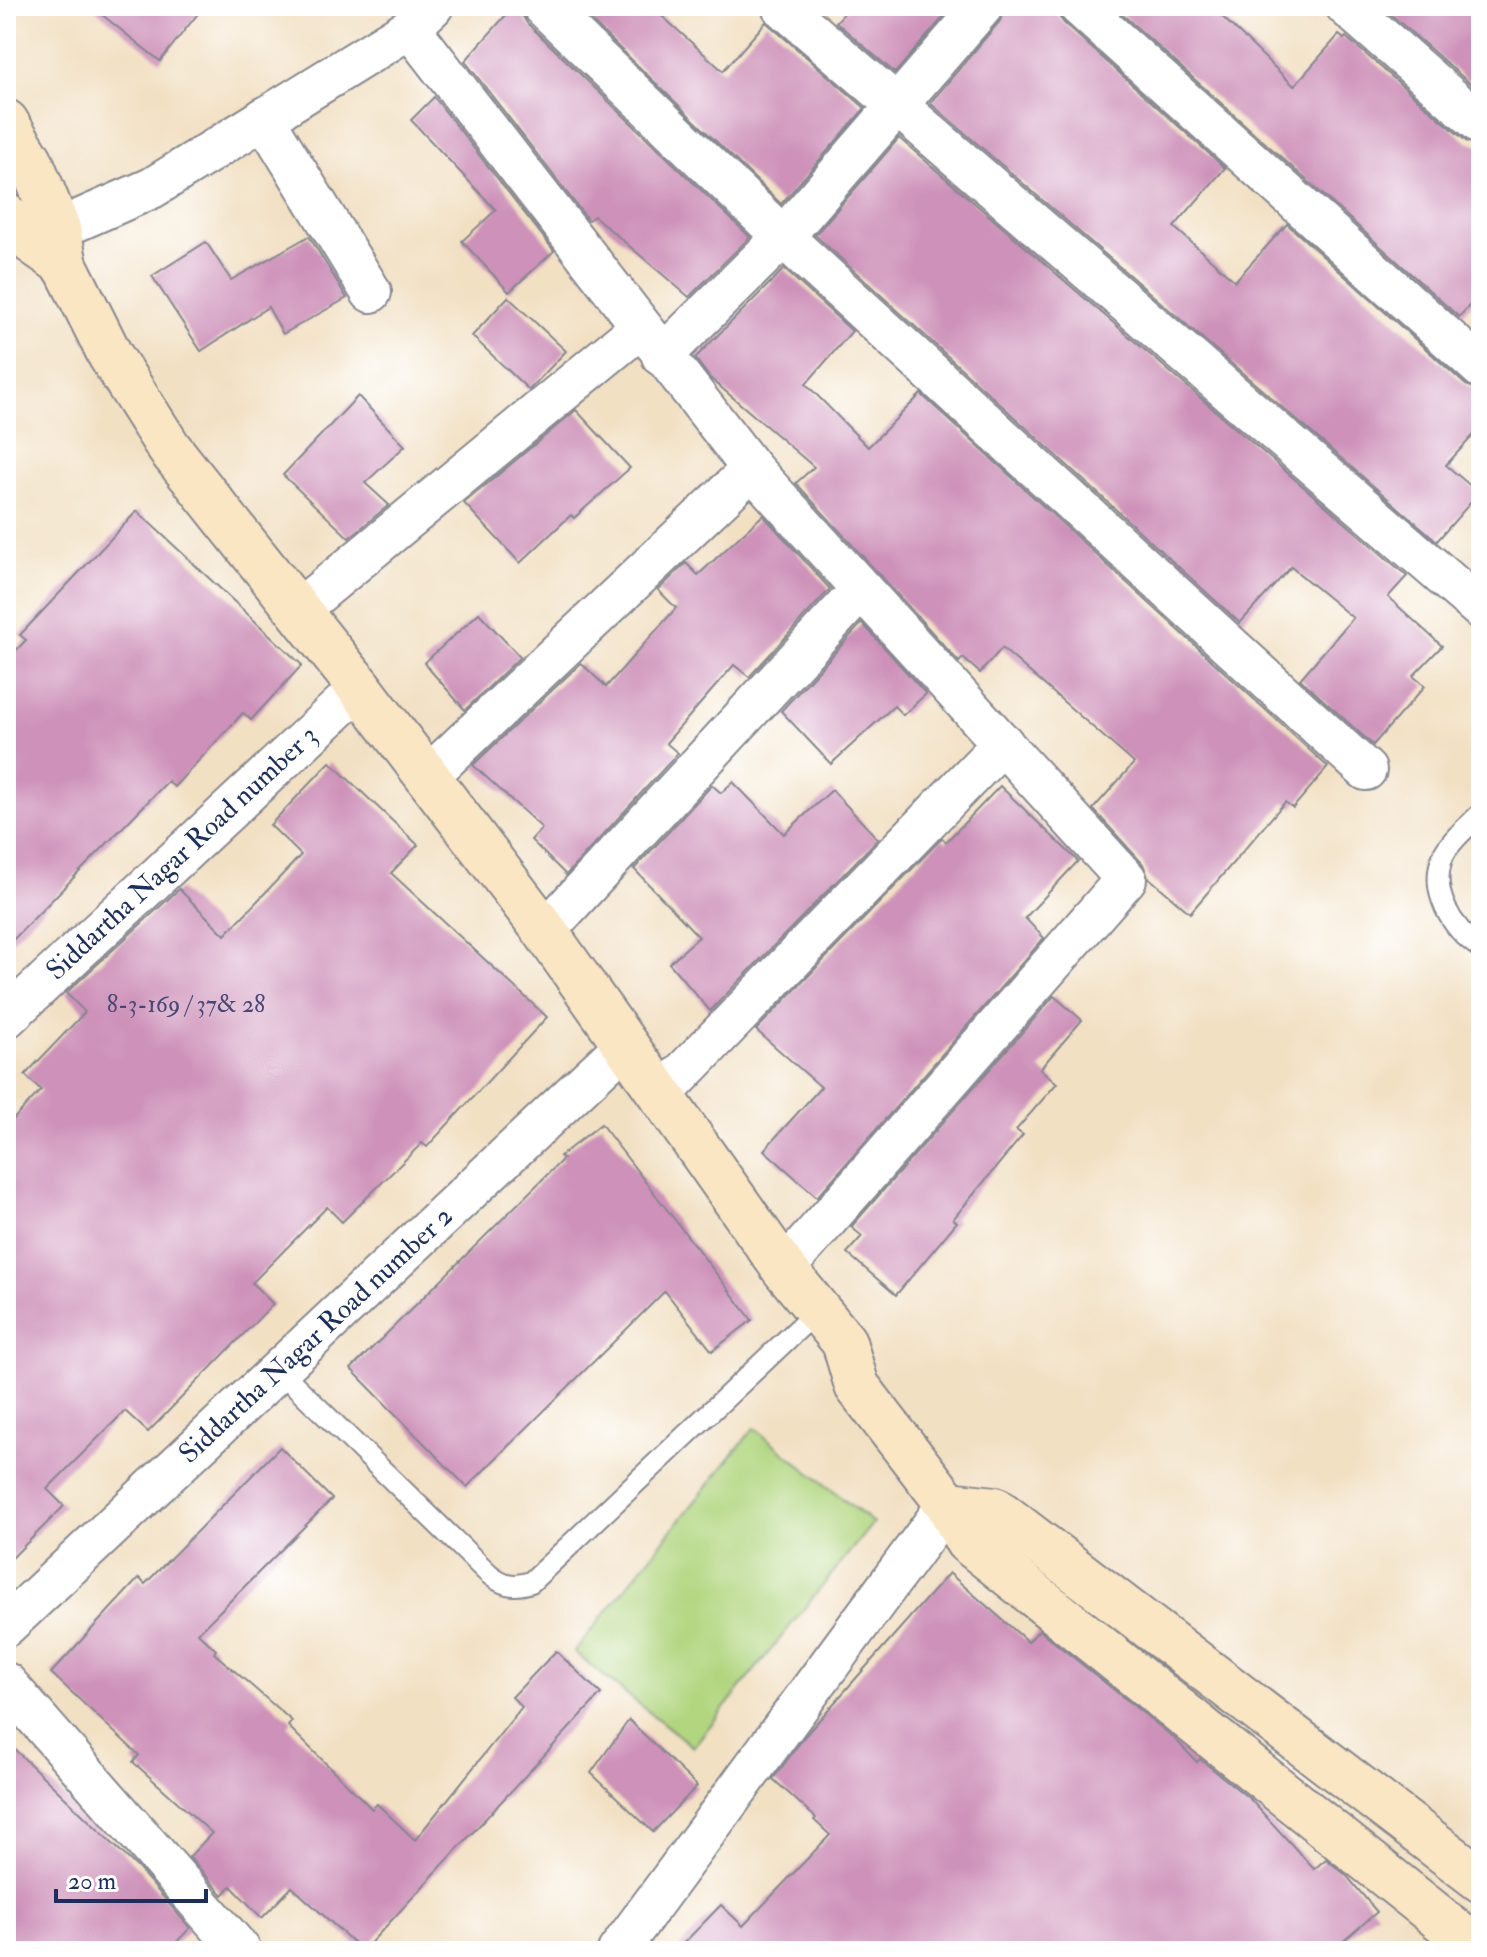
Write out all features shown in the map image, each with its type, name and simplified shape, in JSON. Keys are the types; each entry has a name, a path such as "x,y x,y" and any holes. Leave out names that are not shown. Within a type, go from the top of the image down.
{"main road":[{"path":"6,122 30,160 40,238 169,448 360,688 545,931 784,1269 844,1342 857,1386 948,1504 967,1541 1470,1944"},
{"path":"948,1504 995,1509 1481,1880"}],"street":[{"path":"543,6 783,237 1366,770"},
{"path":"782,6 1481,609"},
{"path":"298,610 652,341 783,237 983,6"},
{"path":"1079,6 1481,368"},
{"path":"1346,6 1481,124"},
{"path":"40,238 152,188 421,17 652,341 752,469 1126,879 784,1269"},
{"path":"264,118 371,292"},
{"path":"427,777 752,469"},
{"path":"545,931 861,590"},
{"name":"Siddartha Nagar Road number 3","path":"13,998 360,688"},
{"path":"662,1094 1003,743"},
{"name":"Siddartha Nagar Road number 2","path":"6,1626 626,1044"},
{"path":"618,1951 948,1504"},
{"path":"6,1683 241,1951"}],"lane":[{"path":"1481,813 1444,854 1437,885 1449,915 1469,940 1481,948"},
{"path":"279,1370 488,1573 501,1584 522,1585 531,1582 818,1310"}],"green space":[{"path":"754,1428 873,1523 693,1747 574,1652"}],"building":[{"path":"91,6 204,6 160,61"},
{"path":"514,6 521,6 527,23 750,237 689,297 594,216 588,220 465,61"},
{"path":"576,6 651,6 723,71 766,22 865,108 781,204"},
{"path":"851,6 953,6 895,73 836,22"},
{"path":"1005,6 1057,6 1057,14 1064,23 1225,168 1174,227 1235,281 1287,224 1466,385 1481,390 1481,427 1446,465 1479,493 1437,541 930,103 1000,21"},
{"path":"1113,6 1211,6 1294,86 1339,35 1344,39 1346,37 1466,141 1481,146 1481,293 1459,317"},
{"path":"1381,6 1481,6 1481,93"},
{"path":"434,97 554,251 509,292 462,241 496,210 411,120"},
{"path":"899,138 1407,576 1388,597 1442,646 1413,676 1425,686 1373,745 1300,679 1353,618 1291,567 1240,623 815,235"},
{"path":"309,236 347,298 283,334 268,307 201,351 152,276 206,242 231,280"},
{"path":"784,269 852,331 806,384 868,447 921,394 1328,767 1293,808 1285,802 1190,913 1148,877 1143,864 1093,809 1134,763 1002,648 980,673 963,658 959,662 796,483 814,467 710,378 695,358"},
{"path":"508,297 566,351 529,390 472,336"},
{"path":"358,396 405,446 365,483 389,505 349,538 283,475"},
{"path":"576,410 630,468 574,518 571,515 520,563 464,503"},
{"path":"137,511 302,665 251,720 243,713 174,787 168,781 6,947 6,661 26,640 20,635"},
{"path":"763,515 830,589 749,677 734,665 666,743 678,753 566,875 531,840 542,828 473,765 581,663 606,687 676,608 658,590 686,563 698,575"},
{"path":"479,613 520,657 465,710 424,663"},
{"path":"862,623 926,694 903,715 894,706 831,764 781,711"},
{"path":"330,762 418,845 391,873 547,1017 427,1147 422,1143 342,1222 327,1207 252,1283 273,1304 148,1432 125,1411 47,1489 64,1506 6,1564 6,1127 41,1090 25,1075 85,1012 66,993 179,889 225,935 301,855 270,825"},
{"path":"733,782 784,834 832,790 878,839 710,1011 669,963 699,937 634,869 712,785 721,793"},
{"path":"1000,786 1078,861 1025,918 1044,938 817,1197 764,1150 821,1087 756,1030 942,838 946,842"},
{"path":"1054,996 1082,1020 1040,1069 1057,1083 1016,1130 1023,1135 953,1219 957,1222 896,1295 847,1253 862,1236 851,1227"},
{"path":"601,1124 752,1320 712,1351 665,1291 467,1487 351,1369 563,1159 560,1156"},
{"path":"280,1447 332,1499 198,1633 216,1650 214,1653 292,1721 288,1726 372,1809 377,1804 415,1840 522,1707 512,1697 556,1651 601,1694 363,1951 292,1887 262,1918 231,1886 223,1895 189,1857 212,1833 133,1762 139,1755 51,1673 139,1578 145,1584"},
{"path":"949,1573 1028,1642 1039,1630 1173,1737 1197,1762 1200,1759 1250,1799 1314,1869 1326,1859 1346,1875 1377,1912 1332,1951 676,1951 721,1905 743,1926 830,1835 773,1779 805,1736"},
{"path":"629,1720 697,1786 653,1832 591,1773"},
{"path":"6,1741 138,1868 190,1928 168,1951 6,1951"}]}
